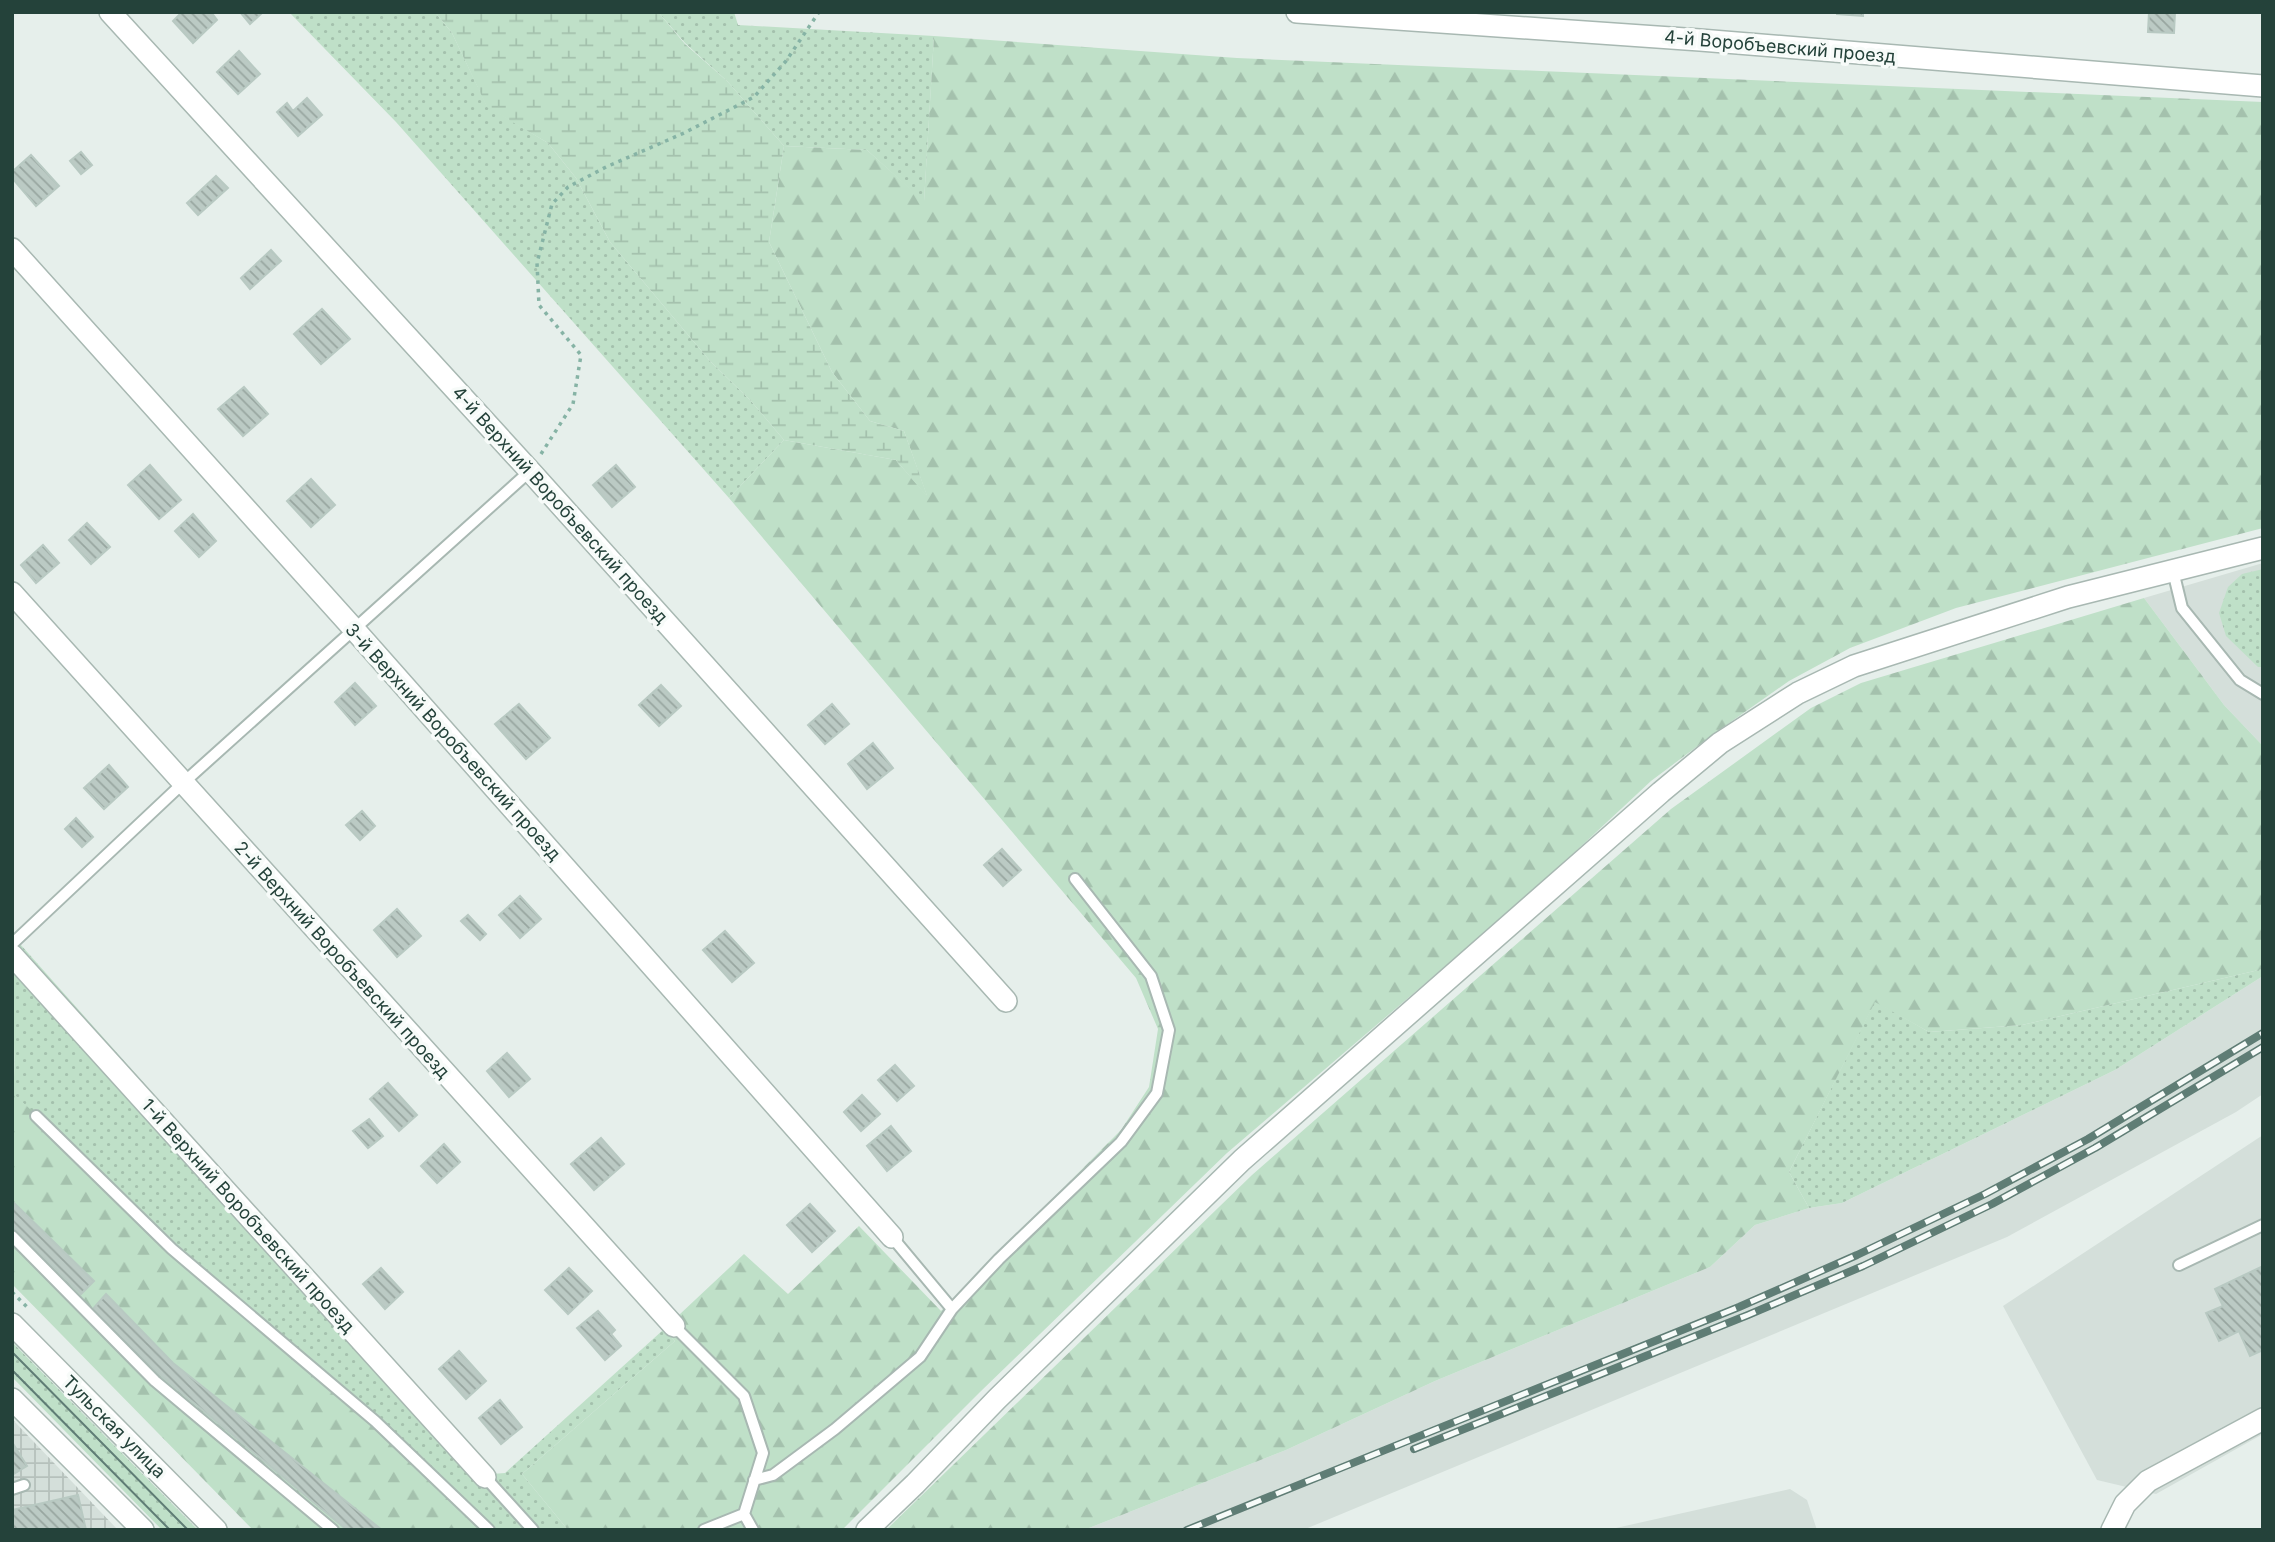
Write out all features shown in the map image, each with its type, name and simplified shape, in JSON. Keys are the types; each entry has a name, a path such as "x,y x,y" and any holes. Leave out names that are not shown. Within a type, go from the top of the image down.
{"street":[{"name":"4-й Верхний Воробъевский проезд","path":"110,12 530,471 1006,1001"},
{"name":"4-й Воробъевский проезд","path":"1297,12 1700,40 2263,86"},
{"name":"3-й Верхний Воробъевский проезд","path":"12,249 353,628 892,1237"},
{"path":"867,1530 1242,1160 1720,743 1798,693 1854,666 2068,597 2263,548"},
{"name":"2-й Верхний Воробъевский проезд","path":"12,593 674,1326"},
{"name":"1-й Верхний Воробъевский проезд","path":"12,955 485,1477"},
{"name":"Тульская улица","path":"12,1324 216,1530"},
{"path":"12,1399 143,1530"},
{"path":"2112,1530 2125,1504 2148,1481 2263,1419"}],"lane":[{"path":"12,944 182,784 530,471"},
{"path":"2173,571 2182,608 2240,680 2263,694"},
{"path":"754,1480 773,1475 825,1437 920,1357 953,1309 999,1258 1121,1142 1157,1093 1169,1030 1151,976 1075,879"},
{"path":"36,1116 172,1249 375,1421 489,1530"},
{"path":"2179,1265 2263,1225"},
{"path":"12,1236 155,1381 333,1530"},
{"path":"892,1237 953,1309"},
{"path":"674,1326 744,1396 763,1453 744,1514 753,1530"},
{"path":"485,1477 533,1530"},
{"path":"12,1489 24,1485"},
{"path":"704,1530 744,1514"}],"path":[{"path":"530,471 573,404 581,355 539,305 537,263 552,204 568,187 754,97 786,61 819,12"}],"shaded area":[{"path":"2263,563 2263,746 2224,705 2144,598"},
{"path":"2263,976 2263,1094 2236,1112 2007,1237 1303,1530 1084,1530 1286,1450 1435,1381 1710,1267 1755,1225 1809,1208 1842,1203 2115,1070"},
{"path":"2263,1135 2263,1434 2156,1494 2097,1480 2003,1306"},
{"path":"12,1419 118,1530 12,1530"},
{"path":"1790,1489 1807,1500 1817,1530 1607,1530"}],"green space":[{"path":"289,12 435,12 452,33 487,106 548,143 576,178 610,242 710,361 751,401 784,440 729,498 396,122"},
{"path":"435,12 658,12 685,44 727,81 784,146 769,242 832,372 870,421 904,431 928,498 896,460 784,440 751,401 710,361 610,242 576,178 548,143 487,107 452,33"},
{"path":"658,12 734,12 738,25 934,36 924,202 867,150 784,146 727,81 685,43"},
{"path":"934,36 1237,58 2263,102 2263,528 1956,608 1850,648 1789,681 1715,733 1651,781 1533,891 1227,1153 842,1530 568,1530 522,1474 675,1341 663,1330 744,1254 788,1294 859,1226 941,1311 1121,1130 1149,1087 1158,1029 1136,978 729,498 784,440 896,460 927,496 904,431 870,421 832,372 769,242 784,146 867,150 924,201"},
{"path":"2263,569 2263,667 2258,667 2226,636 2219,613 2228,587 2242,574"},
{"path":"2144,598 2224,705 2263,746 2263,969 2022,1025 1929,1032 1875,1002 1789,1172 1809,1208 1755,1225 1710,1267 1435,1381 1286,1450 1084,1530 886,1530 1252,1175 1671,809 1811,708 1861,683"},
{"path":"12,935 492,1474 505,1473 663,1330 675,1341 522,1474 568,1530 489,1530 266,1330 15,1096"},
{"path":"2263,969 2263,976 2115,1070 1842,1203 1809,1208 1789,1172 1875,1001 1929,1032 2022,1025"},
{"path":"12,1019 16,1096 266,1330 489,1530 253,1530 12,1284"},
{"path":"12,1342 198,1530 162,1530 12,1377"}],"building":[{"path":"182,12 211,12 217,20 193,43 173,21"},
{"path":"240,12 263,12 250,24"},
{"path":"1863,12 1863,16 1837,14"},
{"path":"2149,12 2175,12 2174,33 2148,32"},
{"path":"239,51 260,74 238,94 217,72"},
{"path":"307,98 322,115 298,136 277,112 287,103 293,111"},
{"path":"81,152 92,165 81,174 70,161"},
{"path":"31,155 59,186 36,206 12,178 12,172"},
{"path":"216,176 228,188 198,215 187,203"},
{"path":"271,250 281,261 250,289 241,278"},
{"path":"322,309 350,339 321,364 294,334"},
{"path":"244,387 268,414 243,436 218,409"},
{"path":"150,465 181,500 159,519 128,485"},
{"path":"616,465 635,487 612,507 593,485"},
{"path":"311,479 335,505 311,527 287,501"},
{"path":"193,514 216,541 199,557 175,531"},
{"path":"87,523 110,547 91,564 69,540"},
{"path":"43,545 59,563 36,583 21,565"},
{"path":"355,683 376,706 355,725 335,702"},
{"path":"661,685 681,706 659,726 639,705"},
{"path":"519,704 550,738 526,759 495,724"},
{"path":"832,704 849,724 825,744 808,725"},
{"path":"873,743 893,768 867,789 848,764"},
{"path":"109,765 128,787 104,809 84,788"},
{"path":"362,811 375,826 360,840 346,825"},
{"path":"76,818 93,837 82,847 65,829"},
{"path":"1002,849 1021,870 1003,886 984,865"},
{"path":"520,896 541,919 520,938 499,915"},
{"path":"397,909 421,936 397,957 374,930"},
{"path":"468,915 486,934 480,940 461,921"},
{"path":"725,931 754,963 732,982 703,950"},
{"path":"507,1053 530,1079 509,1097 487,1071"},
{"path":"895,1065 914,1086 897,1101 878,1080"},
{"path":"388,1083 417,1115 399,1131 370,1099"},
{"path":"862,1095 880,1114 861,1131 844,1112"},
{"path":"369,1119 383,1136 368,1148 353,1131"},
{"path":"891,1126 911,1151 887,1171 867,1146"},
{"path":"601,1138 624,1164 594,1190 571,1164"},
{"path":"444,1144 460,1162 437,1183 421,1166"},
{"path":"12,1201 94,1281 81,1294 12,1227"},
{"path":"810,1204 835,1231 812,1252 787,1225"},
{"path":"2263,1266 2263,1350 2250,1356 2239,1331 2219,1341 2206,1313 2223,1306 2215,1289"},
{"path":"381,1268 403,1292 385,1309 363,1284"},
{"path":"569,1268 592,1291 568,1314 545,1290"},
{"path":"106,1294 173,1363 382,1530 347,1530 159,1374 92,1310"},
{"path":"598,1311 615,1330 611,1334 621,1346 605,1360 577,1328"},
{"path":"459,1351 486,1381 466,1399 439,1369"},
{"path":"500,1400 522,1427 501,1444 479,1418"},
{"path":"12,1442 27,1466 12,1475"},
{"path":"78,1495 86,1530 12,1530 12,1510"}],"tram line":[{"path":"12,1352 188,1530"},
{"path":"12,1370 170,1530"}],"railway":[{"path":"1187,1530 1739,1307 1857,1255 1985,1194 2088,1139 2263,1033"},
{"path":"1414,1449 1863,1266 1992,1204 2095,1148 2263,1047"}]}
